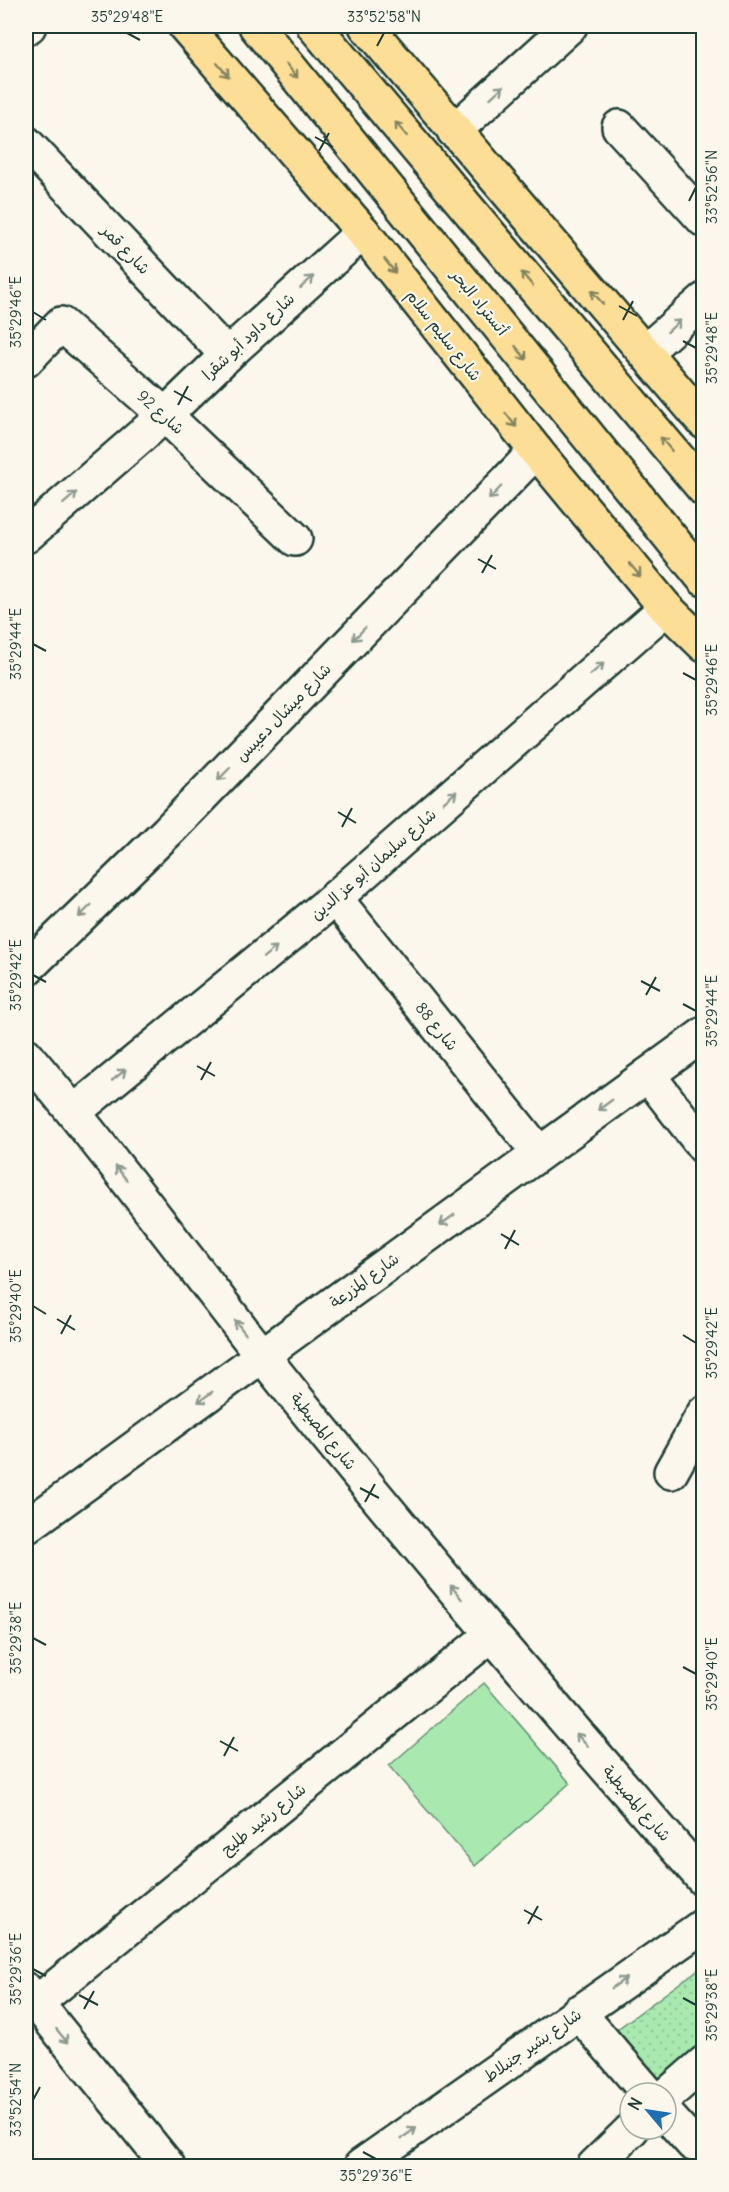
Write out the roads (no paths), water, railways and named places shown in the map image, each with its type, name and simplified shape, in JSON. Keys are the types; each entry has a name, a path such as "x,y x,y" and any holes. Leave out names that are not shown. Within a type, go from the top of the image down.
{"main road":[{"name":"شارع سليم سلام","path":"185,26 363,232 536,451 666,608 704,645"},
{"name":"أتستراد البحر","path":"256,26 704,579"},
{"path":"314,26 704,489"},
{"path":"366,26 704,422"}],"street":[{"path":"454,131 570,26"},
{"path":"619,127 704,220"},
{"name":"شارع قمر","path":"26,143 227,355"},
{"name":"شارع داود أبو شقرا","path":"26,536 165,415 227,355 363,232"},
{"path":"645,352 704,300"},
{"name":"شارع 92","path":"26,360 61,324 165,415 295,539"},
{"name":"شارع ميشال دعيبس","path":"26,969 167,832 536,451"},
{"name":"شارع سليمان أبو عز الدين","path":"74,1112 335,898 666,608"},
{"name":"شارع 88","path":"335,898 539,1153"},
{"name":"شارع المزرعة","path":"26,1527 704,1034"},
{"name":"شارع المصيطبة","path":"26,1055 74,1112 262,1355 491,1635 704,1880"},
{"path":"648,1075 704,1147"},
{"path":"671,1472 704,1413"},
{"name":"شارع رشيد طليح","path":"31,1997 491,1635"},
{"name":"شارع بشير جنبلاط","path":"361,2166 704,1925"},
{"path":"31,1997 168,2166"},
{"path":"578,2012 638,2081"},
{"path":"678,2086 704,2063"},
{"path":"678,2127 693,2144"},
{"path":"594,2166 620,2141"}]}
